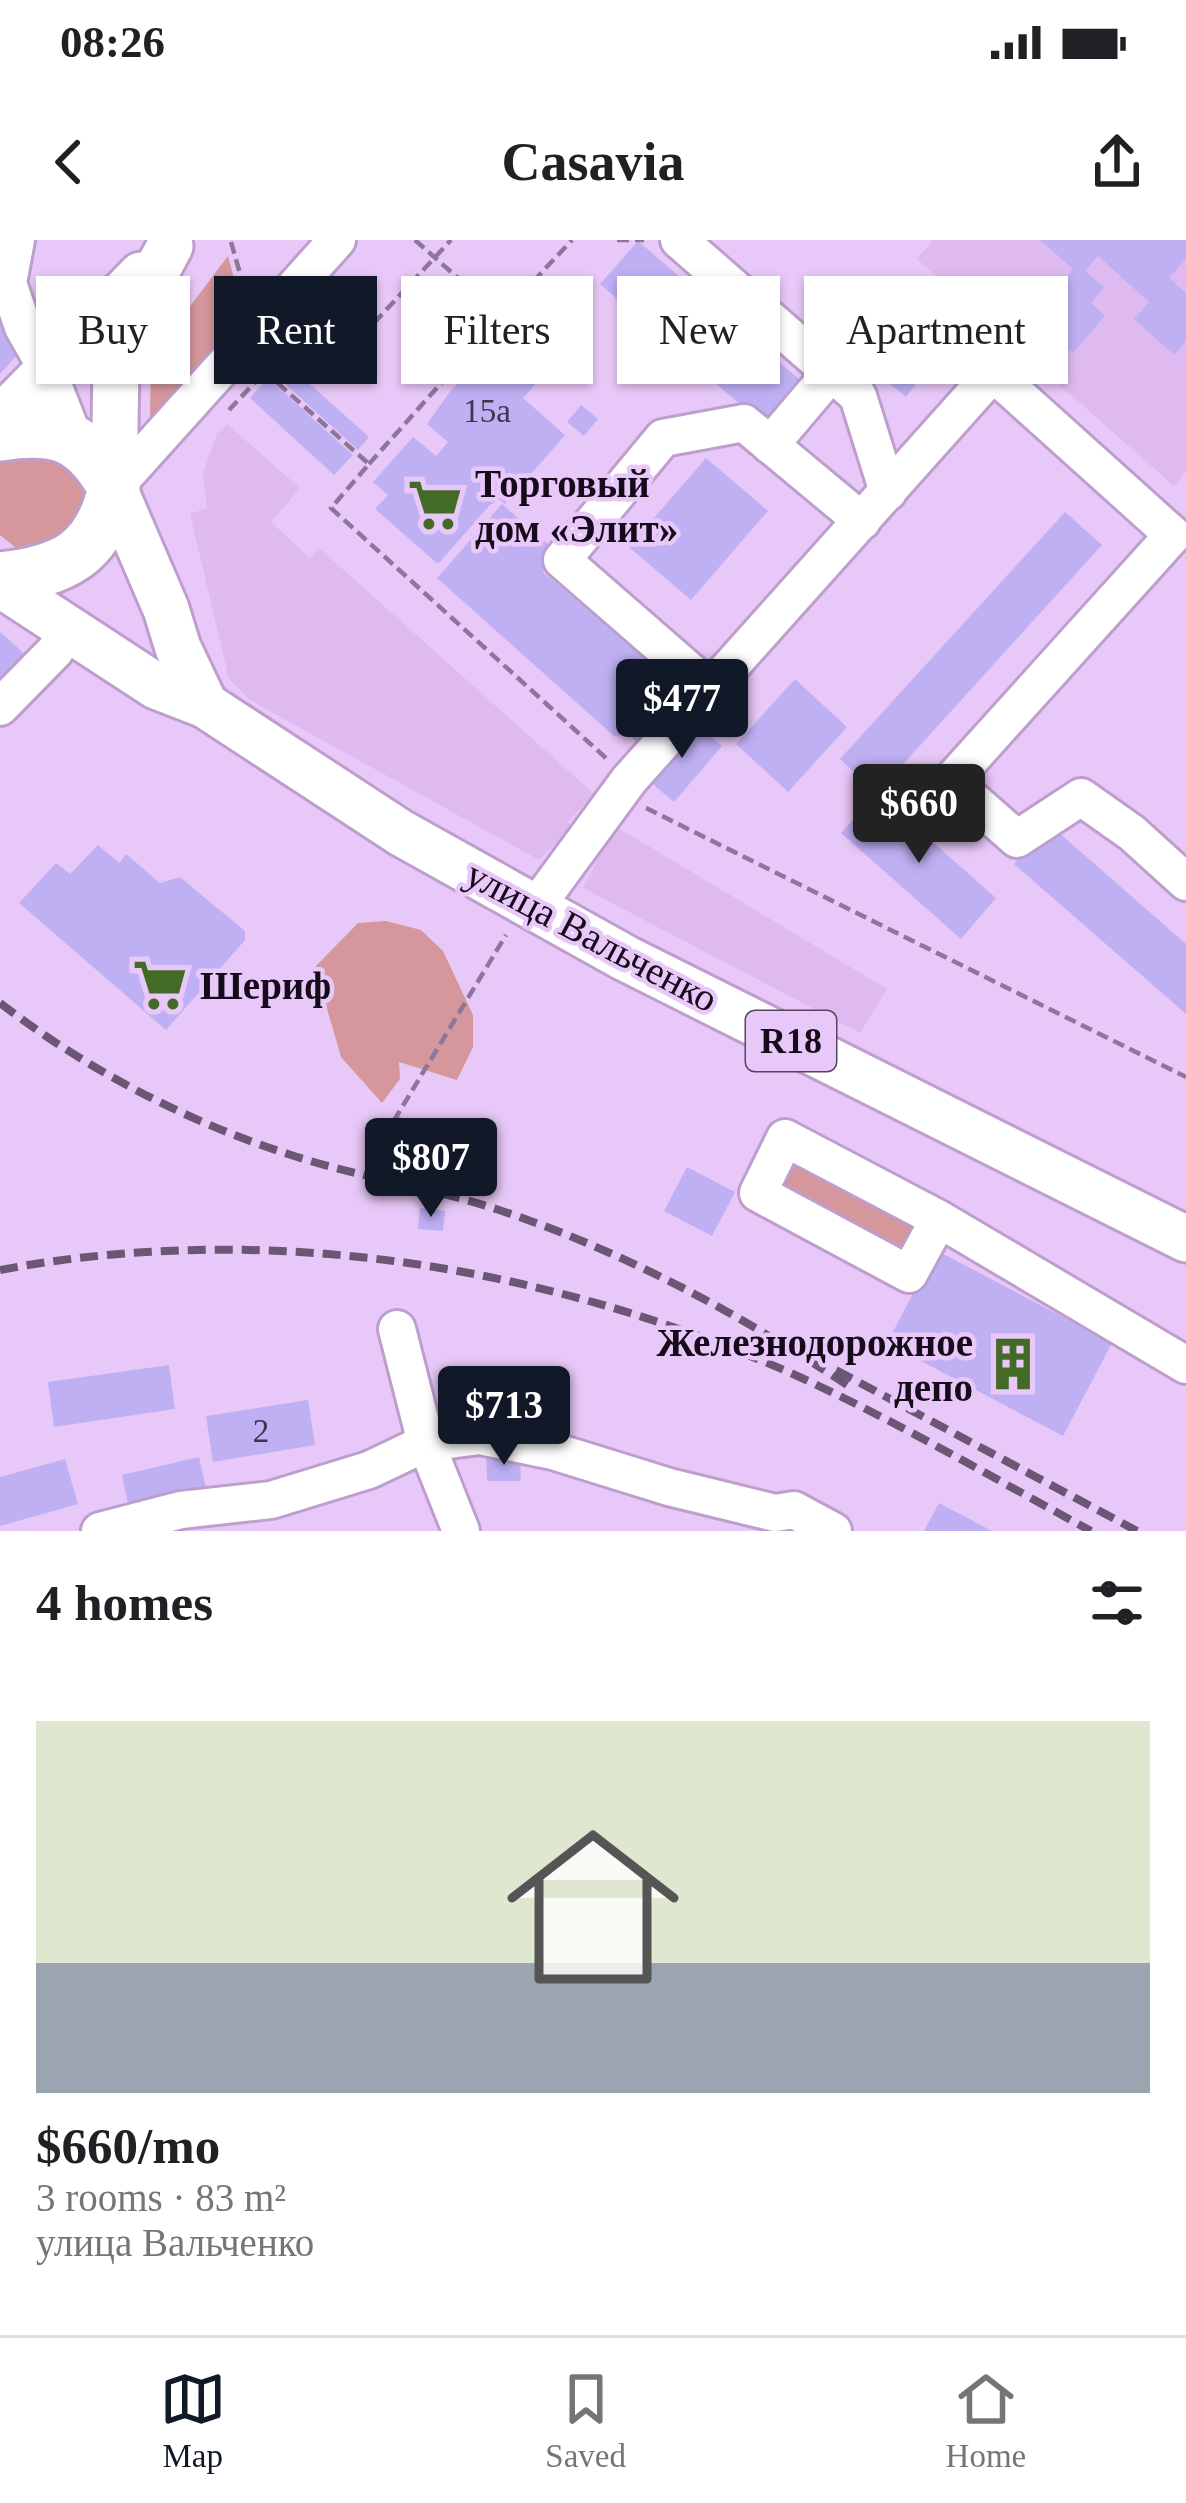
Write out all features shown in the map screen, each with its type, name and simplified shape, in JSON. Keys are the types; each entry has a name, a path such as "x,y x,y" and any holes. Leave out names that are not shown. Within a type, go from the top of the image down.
{"highway":[{"path":"0,435 32,430 75,440 100,463 114,488 108,516 77,556 56,567 0,581"}],"main road":[{"path":"173,243 128,324 116,366 114,488 205,706"},
{"path":"140,276 173,243"},
{"path":"0,418 36,380"},
{"name":"улица Вальченко","path":"0,581 156,686 205,706 524,917 625,958 1186,1239"},
{"path":"118,660 147,655 165,628 166,609"}],"street":[{"path":"16,240 8,283 36,350"},
{"path":"114,488 337,240"},
{"path":"680,240 804,349"},
{"path":"524,917 629,780 993,374 1179,536 951,781 1017,839 1082,797 1132,832 1186,882"},
{"path":"53,384 75,440"},
{"path":"770,445 822,384"},
{"path":"844,384 858,396 888,492"},
{"path":"710,688 562,560 663,438 744,423 862,521"},
{"path":"8,687 55,651 69,627"},
{"path":"939,1220 909,1274 758,1192 784,1138 939,1220 1186,1365"},
{"path":"397,1329 426,1444 461,1531"},
{"path":"100,1531 181,1510 271,1501 369,1470 426,1444 480,1436 554,1451 775,1513 794,1510 833,1531"}],"path":[{"path":"415,240 455,276"},
{"path":"377,320 451,240"},
{"path":"538,276 572,240"},
{"path":"617,240 644,240"},
{"path":"369,464 440,384"},
{"path":"375,1152 524,917"},
{"path":"382,1178 400,1112"}],"shaded area":[{"path":"933,240 1186,240 1186,472 1174,486 1059,384 1068,384 1068,276 936,276 917,259"},
{"path":"228,256 233,276 214,276 214,364 162,422 150,415 151,384 190,384 190,306"},
{"path":"227,424 300,488 271,522 310,558 319,548 594,794 568,822 572,827 539,860 250,700 229,679 190,514 207,508 203,473 219,428 219,433"},
{"path":"52,448 89,485 87,520 31,552 0,535 0,463 16,452"},
{"path":"615,826 887,989 860,1033 583,888"},
{"path":"386,921 421,930 443,951 473,1015 473,1047 457,1080 399,1062 400,1079 382,1103 341,1057 315,967 358,923"},
{"path":"797,1162 918,1226 903,1256 783,1192 779,1183 788,1166"}],"building":[{"path":"1040,240 1186,240 1186,259 1169,278 1186,293 1186,341 1174,355 1134,319 1149,302 1098,256 1085,271 1104,287 1091,303 1105,316 1073,353 1068,348 1067,276 1073,269"},
{"path":"638,241 679,276 617,276 617,299 600,284"},
{"path":"0,324 16,337 20,352 0,374"},
{"path":"780,363 800,380 763,424 716,384 780,384"},
{"path":"263,384 275,384 353,455 334,475 250,398"},
{"path":"285,384 310,384 369,437 358,450"},
{"path":"458,384 536,384 523,398 565,435 505,504 499,499 489,506 438,564 375,509 388,495 373,482 413,437 436,456 448,442 427,424"},
{"path":"890,384 916,384 906,397"},
{"path":"581,405 598,419 584,436 567,422"},
{"path":"706,458 768,511 691,600 629,547"},
{"path":"502,504 559,554 543,572 664,675 673,664 688,685 640,745 628,735 614,736 437,578"},
{"path":"1065,512 1102,545 877,793 840,759"},
{"path":"0,632 27,656 0,686"},
{"path":"795,679 847,727 788,792 736,744"},
{"path":"690,719 722,746 674,802 642,775"},
{"path":"877,793 996,898 961,939 841,833"},
{"path":"1049,824 1186,944 1186,1014 1014,864"},
{"name":"Шериф","path":"98,845 119,863 126,854 160,883 180,877 245,931 245,940 166,1030 19,903 56,863 70,874"},
{"path":"687,1167 735,1192 712,1236 664,1211"},
{"path":"420,1208 445,1211 443,1231 418,1229"},
{"name":"Железнодорожное депо","path":"936,1250 1112,1343 1063,1436 887,1343"},
{"path":"169,1365 175,1409 54,1427 48,1382"},
{"path":"308,1400 315,1445 213,1462 206,1416"},
{"path":"520,1454 521,1481 487,1481 486,1455"},
{"path":"199,1457 206,1488 128,1505 122,1475"},
{"path":"65,1459 78,1504 0,1526 0,1477"},
{"path":"939,1503 992,1531 924,1531"}],"railway":[{"path":"0,1003 67,1050 174,1109 288,1154 473,1202 545,1226 635,1264 722,1309 847,1385"},
{"path":"0,1270 100,1256 201,1250 303,1252 404,1262 504,1280 699,1336 793,1374 1091,1531"},
{"path":"836,1370 1137,1531"}],"place":[{"name":"Торговый дом «Элит»","path":"435,505"},
{"name":"Шериф","path":"160,985"},
{"name":"Железнодорожное депо","path":"1013,1364"}]}
